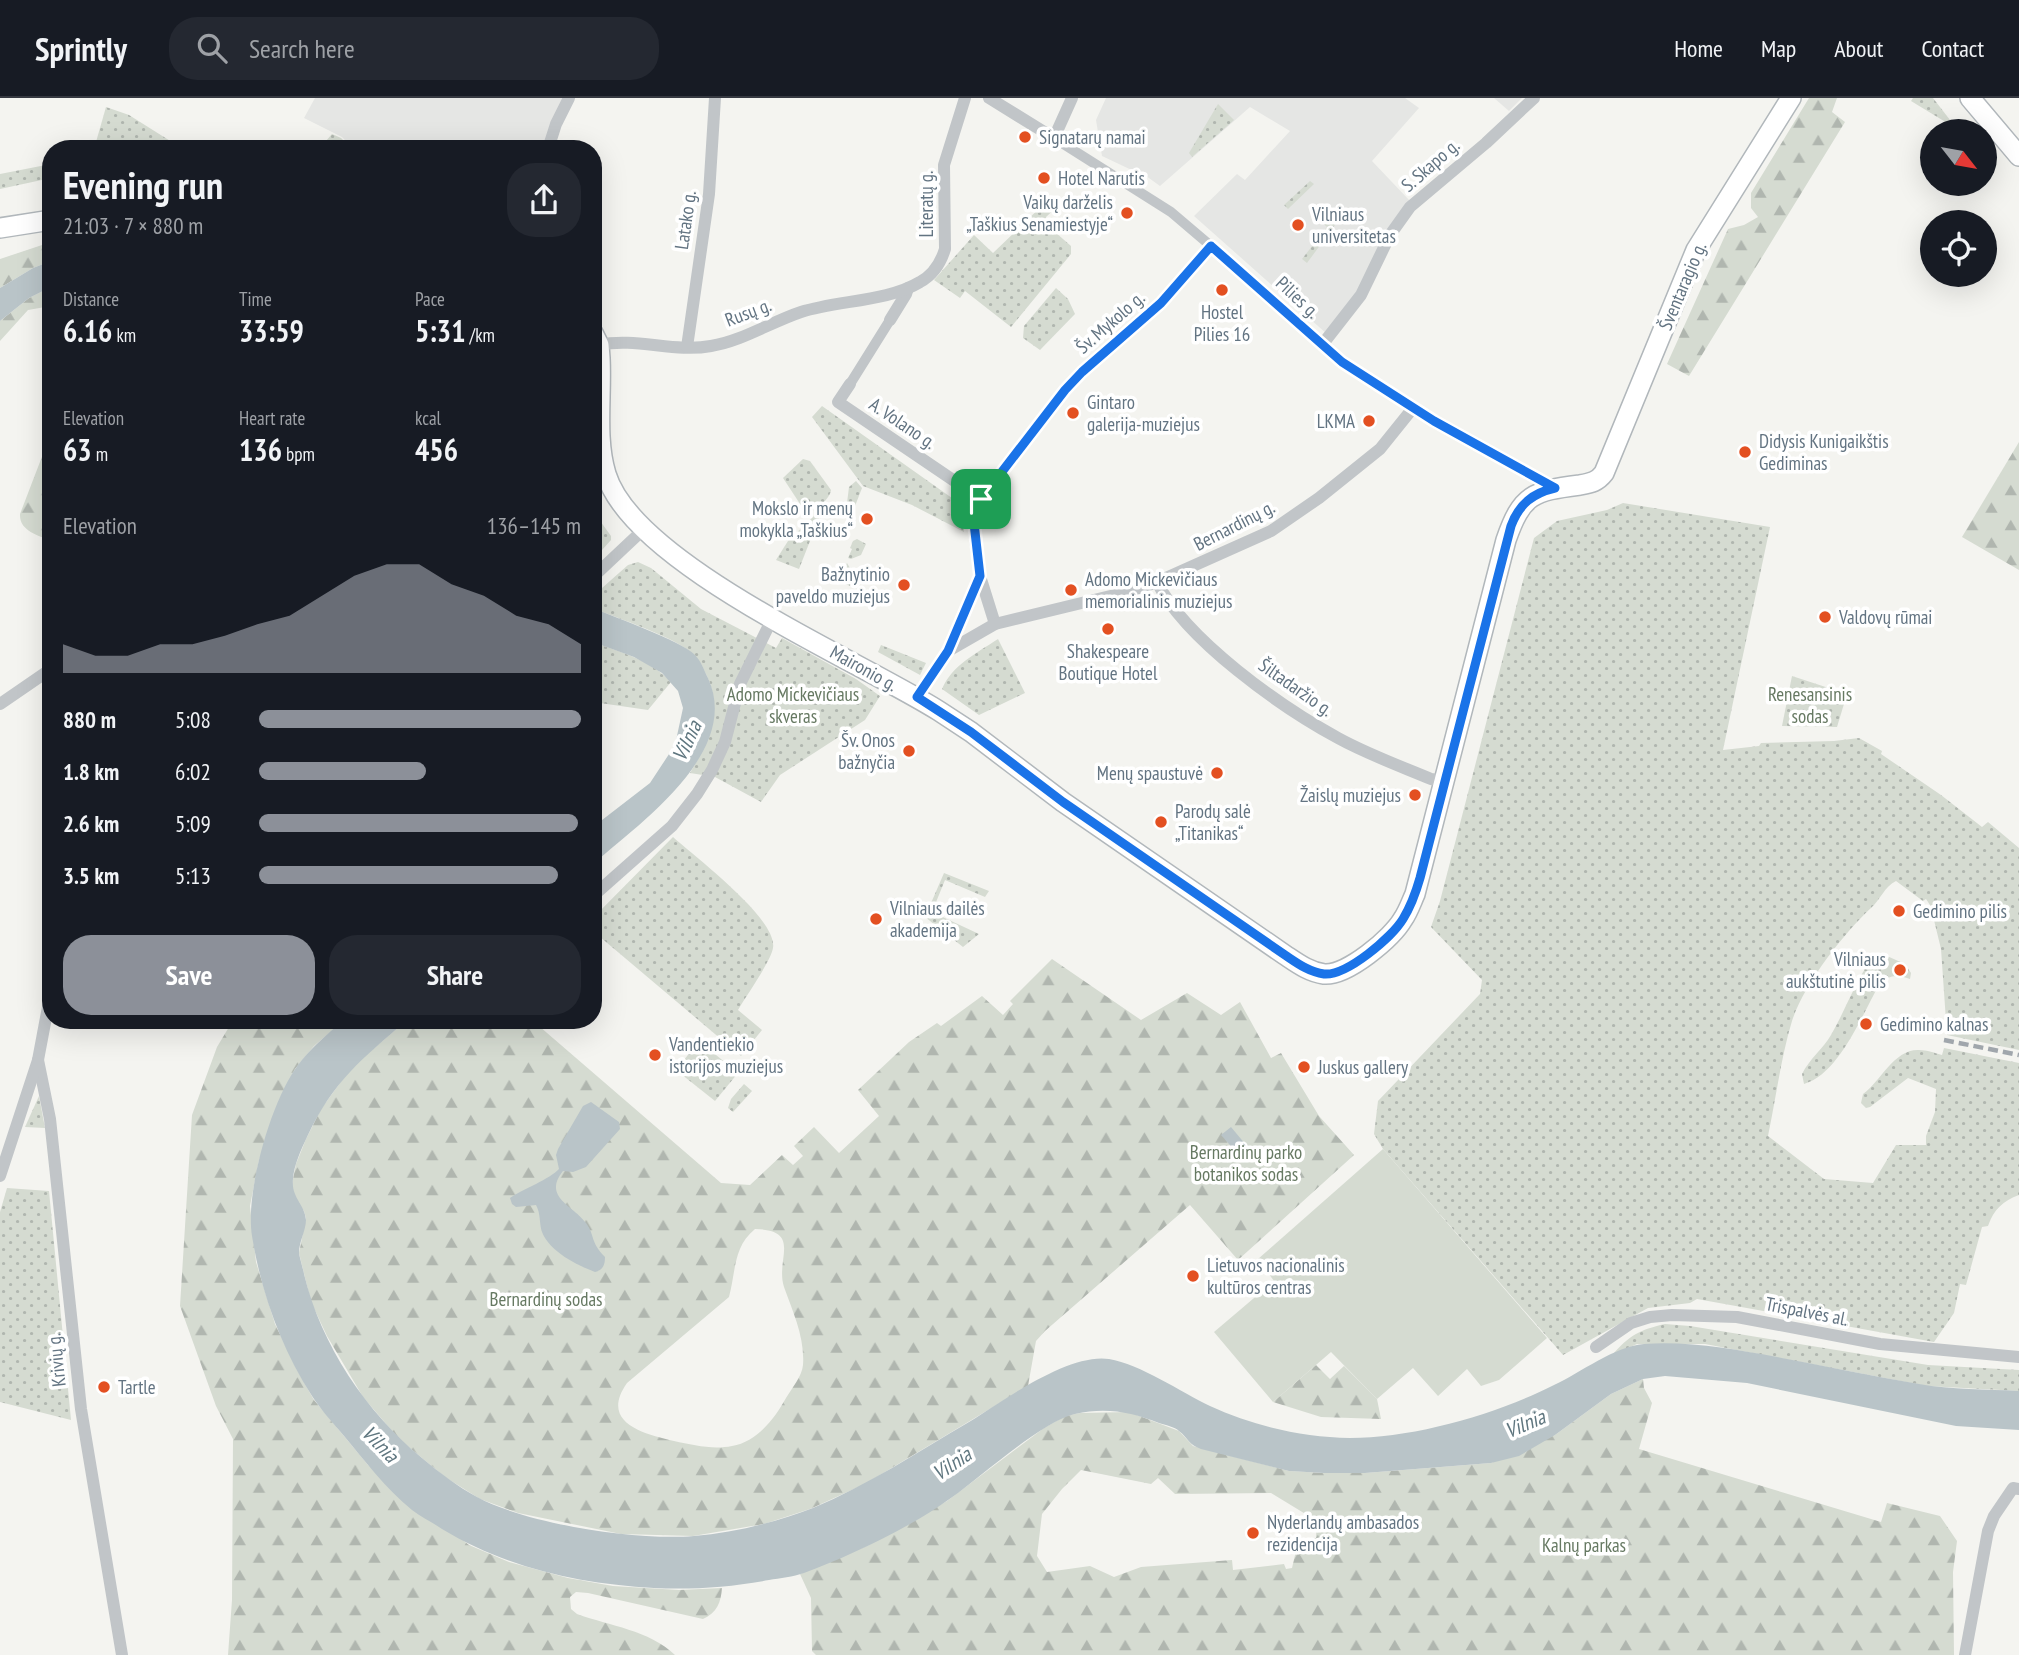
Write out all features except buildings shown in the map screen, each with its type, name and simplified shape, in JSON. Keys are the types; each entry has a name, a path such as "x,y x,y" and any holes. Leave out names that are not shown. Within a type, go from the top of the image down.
{"main road":[{"name":"Šventaragio g.","path":"1555,488 1592,483 1599,480 1609,465 1696,250 1791,98"},
{"path":"1970,98 2019,156"},
{"path":"2,228 42,221"},
{"name":"Maironio g.","path":"602,443 606,473 624,508 644,529 694,570 917,697 971,732 1063,802 1305,968 1325,974 1339,972 1358,962 1388,937 1404,919 1415,894 1444,781"},
{"path":"1444,781 1506,540 1515,515 1531,497 1555,488"}],"street":[{"path":"551,140 569,98"},
{"name":"Latako g.","path":"687,347 709,194 715,98"},
{"name":"Literatų g.","path":"838,402 908,288 932,274 943,257 946,242 944,165 965,98"},
{"name":"Pilies g.","path":"989,98 1171,212 1351,368 1413,408 1555,488"},
{"path":"1054,138 1072,98"},
{"name":"S. Skapo g.","path":"1322,345 1362,295 1390,235 1407,211 1486,144 1534,98"},
{"name":"Šv. Mykolo g.","path":"948,651 995,624 980,576 974,523 981,499 1065,390 1161,303 1211,246"},
{"name":"Rusų g.","path":"602,340 687,347 711,346 803,311 908,288"},
{"name":"A. Volano g.","path":"838,402 981,499"},
{"name":"Bernardinų g.","path":"995,624 1127,592 1248,543 1291,518 1380,449 1413,408"},
{"path":"602,569 644,529"},
{"name":"Šv. Mykolo g.","path":"917,697 948,651 980,576"},
{"name":"Šiltadaržio g.","path":"1157,582 1174,610 1197,635 1289,708 1338,738 1431,779 1444,781"},
{"path":"602,888 672,826 712,771 725,742 740,684 773,617"},
{"path":"0,704 42,676"},
{"path":"0,1176 38,1060 44,1029"},
{"name":"Krivių g.","path":"38,1060 50,1119 81,1409 122,1655"},
{"name":"Trispalvės al.","path":"1596,1347 1631,1323 1650,1317 1672,1315 1737,1317 1880,1344 2019,1357"},
{"path":"1965,1655 1988,1531 2004,1500 2013,1488 2019,1489"}],"shaded area":[{"path":"315,98 566,98 546,140 345,140 304,118"},
{"name":"Vilniaus universitetas","path":"1106,98 1405,98 1419,108 1372,161 1410,201 1371,271 1327,334 1194,216 1237,174 1245,180 1290,131 1250,107 1160,186 1142,173 1102,156 1096,120"},
{"path":"1494,98 1522,98 1509,111"}],"green space":[{"path":"1809,98 1837,98 1832,112 1845,122 1689,376 1667,364 1728,229 1744,225 1758,217 1751,208 1751,193"},
{"path":"1913,98 1933,98 1949,119 1941,119 1911,101"},
{"path":"1218,104 1234,120 1192,157 1189,153"},
{"path":"106,107 129,115 169,140 97,140"},
{"path":"332,134 343,140 327,140"},
{"path":"42,166 42,180 0,189 0,174"},
{"path":"1310,181 1314,184 1288,209 1284,205"},
{"path":"1049,199 1057,207 1046,217 1047,225 1071,246 1071,254 1011,327 965,291 960,298 934,280 974,235 993,253"},
{"path":"1321,213 1335,225 1307,263 1302,259 1327,227 1317,218"},
{"path":"42,245 42,264 0,288 0,259"},
{"path":"1056,288 1068,299 1075,314 1040,350 1023,338 1024,326"},
{"path":"42,292 42,308 28,310 0,341 0,321 29,298"},
{"path":"822,406 959,503 964,532 912,505 863,486 812,417"},
{"path":"2019,442 2019,570 1962,537"},
{"path":"42,457 42,537 23,525 20,514"},
{"path":"803,459 810,461 831,490 822,504 806,513 783,478"},
{"path":"856,481 862,488 855,506 847,503 849,487"},
{"path":"1623,503 1770,527 1723,750 1759,746 1761,743 1859,738 1882,751 1881,754 1982,827 1988,822 2019,848 2019,1050 1947,1035 1941,949 1933,916 1936,914 1926,899 1923,901 1896,881 1888,886 1837,945 1806,991 1792,1021 1768,1136 1824,1179 1873,1183 1896,1145 1926,1145 1926,1136 1935,1112 1936,1089 1908,1078 1870,1107 1866,1108 1861,1103 1863,1094 1895,1060 1910,1051 1919,1050 1942,1055 1944,1048 2019,1063 2019,1195 2000,1206 1988,1226 1982,1227 1966,1285 1960,1284 1954,1313 1934,1342 1697,1299 1690,1303 1648,1308 1563,1355 1383,1149 1374,1134 1378,1101 1480,994 1482,980 1431,927 1534,538 1557,521 1607,510"},
{"path":"814,516 819,518 799,569 776,560 788,541"},
{"path":"602,524 611,536 611,540 602,550"},
{"path":"857,539 866,544 861,555 848,558 853,541"},
{"name":"Adomo Mickevičiaus skveras","path":"638,562 651,568 701,609 776,648 782,638 856,679 880,696 865,720 780,775 761,802 715,777 690,773 708,738 713,714 712,689 701,664 692,653 672,640 602,611 602,588 628,565"},
{"path":"847,563 854,575 850,586 838,581"},
{"path":"998,639 1025,693 979,715 942,689 959,666"},
{"path":"602,645 645,662 671,682 648,710 602,703"},
{"path":"881,645 926,663 920,675 878,652"},
{"name":"Renesansinis sodas","path":"1792,676 1847,694 1837,727 1782,726"},
{"path":"673,837 749,905 763,921 771,936 773,948 763,970 738,1010 762,1030 741,1056 602,939 602,909"},
{"path":"944,873 989,891 985,897 945,880 932,912 979,934 963,947 925,917"},
{"path":"1887,956 1905,964 1911,973 1910,979 1893,976 1879,985 1839,1056 1817,1078 1804,1084 1802,1074 1831,1035 1866,967 1872,958"},
{"name":"Bernardinų sodas","path":"1052,959 1141,1020 1187,993 1221,1015 1240,1002 1271,1058 1281,1053 1319,1116 1354,1155 1238,1260 1190,1205 1036,1341 1028,1386 865,1484 810,1509 764,1524 693,1536 621,1534 518,1513 480,1499 445,1477 399,1439 363,1397 327,1336 311,1302 299,1253 306,1218 294,1198 292,1184 296,1164 321,1109 351,1068 396,1029 542,1029 721,1183 750,1185 782,1155 793,1165 803,1156 794,1146 814,1127 839,1153 879,1116 858,1090 909,1042 937,1023 941,1026 982,996 1003,1015 1013,1004 1010,1001","holes":["755,1229 779,1235 784,1248 782,1277 798,1325 803,1365 796,1382 776,1413 764,1428 749,1440 725,1447 674,1441 650,1435 629,1424 618,1408 627,1383 729,1297 739,1252"]},
{"path":"228,1029 334,1029 314,1046 295,1069 284,1091 259,1160 250,1206 256,1262 275,1324 314,1400 368,1465 469,1545 509,1562 568,1578 613,1586 679,1590 722,1588 717,1606 712,1614 703,1619 588,1593 576,1592 570,1597 571,1609 577,1614 641,1634 675,1655 228,1655 232,1600 233,1439 216,1406 180,1306 192,1115 217,1047"},
{"path":"699,1041 738,1073 715,1101 676,1070"},
{"path":"744,1084 752,1091 733,1112 728,1108 731,1099"},
{"path":"39,1096 45,1128 25,1127"},
{"path":"1383,1149 1547,1338 1499,1380 1481,1386 1467,1369 1438,1396 1413,1368 1377,1399 1331,1352 1273,1402 1214,1332 1274,1281 1258,1259"},
{"path":"7,1188 49,1191 71,1420 0,1402 0,1212"},
{"path":"1665,1324 1928,1365 2019,1370 2019,1391 1927,1386 1705,1344 1637,1344 1612,1355 1636,1334"},
{"path":"1316,1365 1330,1379 1344,1366 1377,1399 1381,1419 1321,1417 1273,1402"},
{"name":"Kalnų parkas","path":"1643,1379 1644,1388 1652,1403 1639,1449 1881,1522 1887,1503 1940,1516 1957,1541 1953,1572 1954,1655 816,1655 812,1651 811,1598 800,1574 869,1545 947,1501 1044,1428 1065,1416 1129,1412 1179,1431 1193,1446 1289,1471 1365,1473 1491,1463 1555,1435 1611,1394","holes":["1081,1470 1151,1484 1158,1478 1175,1494 1271,1493 1317,1521 1316,1538 1299,1538 1292,1568 1286,1569 1284,1564 1233,1570 1232,1560 1141,1567 1114,1577 1090,1566 1047,1572 1037,1556 1042,1514"]}],"water":[{"path":"42,264 42,292 29,298 0,321 0,288"},
{"name":"Vilnia","path":"602,612 662,636 695,655 708,678 715,706 711,733 699,759 681,783 659,807 602,856 602,820 650,783 675,745 683,708 678,691 662,673 634,657 602,645"},
{"name":"Vilnia","path":"333,1029 397,1029 338,1085 317,1117 295,1168 294,1191 306,1220 299,1254 322,1326 348,1375 365,1398 382,1420 422,1458 477,1497 498,1507 553,1523 613,1533 670,1537 724,1532 784,1518 813,1508 873,1479 1036,1380 1075,1363 1093,1359 1109,1359 1134,1366 1210,1406 1261,1425 1296,1433 1350,1438 1401,1434 1481,1415 1531,1396 1609,1355 1632,1346 1661,1343 1694,1345 1760,1354 1931,1386 2019,1391 2019,1430 1956,1426 1747,1383 1665,1376 1643,1379 1611,1394 1555,1435 1519,1456 1491,1463 1365,1473 1324,1473 1289,1471 1201,1449 1175,1428 1138,1416 1108,1411 1086,1412 1061,1419 1046,1427 918,1520 860,1549 800,1574 726,1586 669,1589 598,1583 544,1572 467,1543 402,1502 327,1416 301,1378 282,1339 267,1299 252,1236 252,1196 262,1148 278,1101 298,1065"},
{"path":"591,1102 619,1122 620,1129 586,1167 573,1172 563,1171 557,1180 556,1188 562,1200 586,1223 597,1247 605,1257 603,1267 595,1272 572,1262 551,1246 542,1232 536,1205 516,1207 510,1198 559,1169 556,1155 558,1149 583,1106"},
{"path":"1231,1127 1246,1145 1237,1153 1221,1135"}],"railway":[{"path":"1944,1040 2019,1055"}],"place":[{"name":"Signatarų namai","path":"1025,137"},
{"name":"Hotel Narutis","path":"1044,178"},
{"name":"Vaikų darželis „Taškius Senamiestyje“","path":"1127,213"},
{"name":"Vilniaus universitetas","path":"1298,225"},
{"name":"Hostel Pilies 16","path":"1222,290"},
{"name":"Gintaro galerija-muziejus","path":"1073,413"},
{"name":"LKMA","path":"1369,421"},
{"name":"Didysis Kunigaikštis Gediminas","path":"1745,452"},
{"name":"Mokslo ir menų mokykla „Taškius“","path":"867,519"},
{"name":"Bažnytinio paveldo muziejus","path":"904,585"},
{"name":"Adomo Mickevičiaus memorialinis muziejus","path":"1071,590"},
{"name":"Valdovų rūmai","path":"1825,617"},
{"name":"Shakespeare Boutique Hotel","path":"1108,629"},
{"name":"Šv. Onos bažnyčia","path":"909,751"},
{"name":"Menų spaustuvė","path":"1217,773"},
{"name":"Žaislų muziejus","path":"1415,795"},
{"name":"Parodų salė „Titanikas“","path":"1161,822"},
{"name":"Gedimino pilis","path":"1899,911"},
{"name":"Vilniaus dailės akademija","path":"876,919"},
{"name":"Vilniaus aukštutinė pilis","path":"1900,970"},
{"name":"Gedimino kalnas","path":"1866,1024"},
{"name":"Vandentiekio istorijos muziejus","path":"655,1055"},
{"name":"Juskus gallery","path":"1304,1067"},
{"name":"Lietuvos nacionalinis kultūros centras","path":"1193,1276"},
{"name":"Tartle","path":"104,1387"},
{"name":"Nyderlandų ambasados rezidencija","path":"1253,1533"}],"route":[{"path":"1211,246 1342,362 1434,421 1555,488 1541,491 1531,497 1515,515 1481,635 1420,878 1404,919 1388,937 1358,962 1339,972 1325,974 1305,968 1063,802 971,732 917,697 948,651 980,576 974,523 981,499 1065,390 1161,303 1211,246"}],"park label":[{"name":"Bernardinų parko botanikos sodas","path":"1246,1163"}]}
